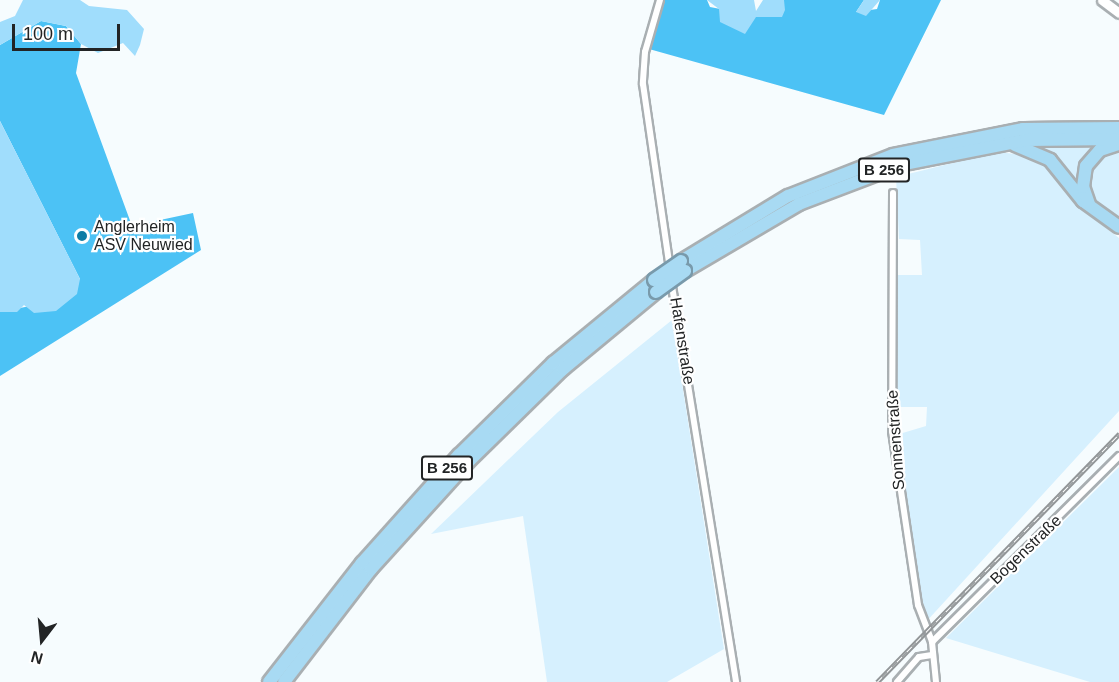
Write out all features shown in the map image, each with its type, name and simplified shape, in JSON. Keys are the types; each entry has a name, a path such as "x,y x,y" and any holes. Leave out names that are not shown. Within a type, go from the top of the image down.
{"highway":[{"name":"B 256","path":"269,682 362,563 459,455 553,363 683,266 798,191 911,149 1023,129 1119,128"},
{"name":"B 256","path":"683,266 753,228 848,183 927,157 1007,143 1119,139"},
{"path":"1007,143 1050,160 1091,208 1119,227"},
{"path":"1091,208 1083,187 1086,166 1100,150 1119,144"},
{"name":"B 256","path":"284,682 371,569 468,462 563,369 655,286"}],"street":[{"name":"Hafenstraße","path":"660,0 645,52 645,107 736,682"},
{"path":"1102,0 1119,13"},
{"name":"Sonnenstraße","path":"893,192 892,431 918,604 932,642 936,682"},
{"name":"Bogenstraße","path":"932,642 1119,456"},
{"path":"897,682 919,657 932,655"}],"shaded area":[{"path":"23,0 80,0 89,6 127,10 144,29 140,45 135,56 123,43 98,53 81,44 66,26 41,21 0,45 0,22 15,16"},
{"path":"665,0 707,0 710,7 762,17 784,0 864,0 856,12 877,9 880,0 941,0 884,115 649,49"},
{"path":"707,0 754,0 756,11 763,0 784,0 785,10 782,17 756,17 745,34 720,22 719,9"},
{"path":"864,0 880,0 866,16 856,12"},
{"path":"41,21 66,26 81,44 76,73 132,226 193,213 201,250 0,376 0,312 30,306 80,279 0,121 0,45"},
{"path":"0,121 80,279 77,294 56,311 34,313 24,305 17,312 0,312"},
{"path":"1105,145 1081,188 1032,146"},
{"path":"1119,148 1119,222 1090,197 1088,171 1102,153"},
{"path":"997,152 1035,156 1058,175 1081,208 1119,238 1119,411 925,623 896,435 926,426 927,407 894,407 898,275 922,275 920,240 899,239 896,177"},
{"path":"672,320 724,649 667,682 547,682 523,516 431,534 558,412"},
{"path":"1119,467 1119,682 1090,682 946,638"}],"railway":[{"path":"877,682 1119,434"}],"place":[{"name":"Anglerheim ASV Neuwied","path":"82,236"}]}
